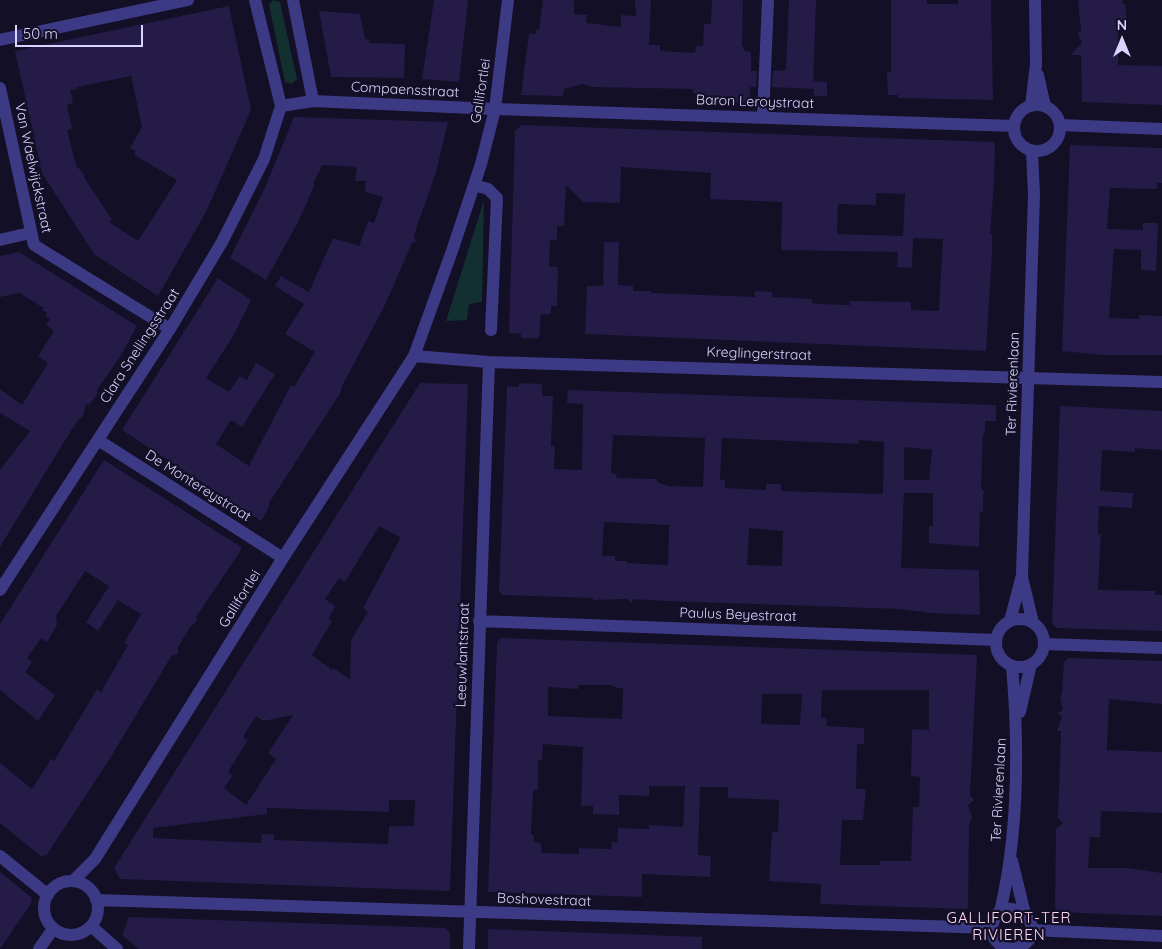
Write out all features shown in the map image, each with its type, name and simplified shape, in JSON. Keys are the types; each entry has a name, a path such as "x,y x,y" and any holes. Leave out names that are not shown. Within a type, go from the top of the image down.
{"street":[{"path":"0,40 188,0"},
{"path":"255,0 281,106 313,101 294,0"},
{"name":"Gallifortlei","path":"73,881 94,859 283,558 414,356 474,185 495,109 508,0"},
{"path":"763,117 768,0"},
{"path":"1031,106 1036,64 1035,0"},
{"path":"1036,64 1045,106"},
{"name":"Van Waelwijckstraat","path":"0,88 30,233 34,244 170,328"},
{"name":"Compaensstraat","path":"313,101 495,109"},
{"name":"Clara Snellingsstraat","path":"0,590 170,328 222,242 264,160 281,106"},
{"path":"1031,106 1045,106 1055,114 1060,125 1057,141 1037,151 1020,144 1014,132 1014,126 1020,113 1031,106"},
{"name":"Baron Leroystraat","path":"495,109 1014,126"},
{"path":"1060,125 1162,129"},
{"name":"Ter Rivierenlaan","path":"1010,621 1022,575 1037,151"},
{"path":"474,185 488,189 497,198 491,330"},
{"path":"0,240 30,233"},
{"path":"414,356 489,362"},
{"name":"Kreglingerstraat","path":"489,362 1162,382"},
{"name":"Leeuwlantstraat","path":"469,949 489,362"},
{"name":"De Montereystraat","path":"98,440 283,558"},
{"name":"Ter Rivierenlaan","path":"1022,575 1033,623"},
{"path":"1022,620 1033,623 1042,632 1044,644 1038,659 1022,667 1012,666 1000,655 996,640 1001,629 1010,621 1022,620"},
{"name":"Paulus Beyestraat","path":"479,621 996,640"},
{"path":"1044,644 1162,648"},
{"name":"Ter Rivierenlaan","path":"1018,724 1031,664"},
{"name":"Ter Rivierenlaan","path":"991,928 994,919 1000,912 1011,856 1018,724 1012,666"},
{"path":"0,856 48,894"},
{"name":"Ter Rivierenlaan","path":"1011,856 1025,914 1030,921 1032,930"},
{"name":"Gallifortlei","path":"89,888 94,859"},
{"path":"73,881 89,888 96,900 98,913 91,926 81,933 71,935 53,929 44,912 48,894 59,884 73,881"},
{"name":"Boshovestraat","path":"96,900 991,928"},
{"path":"1000,912 1009,909 1018,910 1025,914"},
{"path":"91,926 117,949"},
{"path":"991,928 993,937 999,946 1018,948 1031,936 1032,930 1162,936"},
{"path":"39,949 53,929"}],"green space":[{"path":"273,0 280,2 297,79 292,84 285,82 269,5"},
{"path":"484,200 482,302 469,304 467,320 446,321"}],"building":[{"path":"434,0 468,0 459,82 422,79"},
{"path":"543,0 574,0 574,14 587,15 586,23 621,27 621,15 636,16 635,0 651,0 649,45 660,45 660,51 695,53 696,46 703,46 704,24 711,24 712,0 743,0 742,47 744,47 744,51 751,52 751,71 757,71 756,87 750,87 750,103 697,101 697,93 693,93 693,89 592,87 583,84 564,89 563,96 521,95 529,33 536,34 536,30 539,30"},
{"path":"789,0 816,0 813,89 772,87 773,71 786,70"},
{"path":"891,0 927,0 927,4 958,4 958,0 991,0 993,100 898,98 898,95 888,95 887,72 891,72"},
{"path":"1078,0 1122,0 1122,4 1125,4 1127,23 1118,24 1118,65 1162,66 1162,105 1082,102 1081,55 1070,55 1082,43 1078,34 1081,30"},
{"path":"229,6 251,110 206,212 158,296 94,254 42,173 15,51","holes":["131,76 142,127 130,148 136,151 134,155 177,180 138,241 109,222 112,220 85,176 76,165 67,130 72,129 67,105 73,103 70,90"]},
{"path":"319,11 360,14 365,39 370,40 369,43 405,44 404,78 331,77"},
{"path":"813,81 827,82 827,96 814,96"},
{"path":"294,117 448,122 436,172 414,235 416,241 412,243 384,307 341,388 341,392 269,503 269,507 261,521 122,430 218,278 251,300 234,335 206,378 229,392 240,376 247,380 256,363 275,374 242,427 231,420 216,444 249,466 291,385 294,387 315,352 285,334 304,304 275,286 281,276 309,292 333,238 359,246 368,221 374,223 383,197 365,192 366,181 355,181 357,167 323,165 313,183 315,184 297,224 266,280 230,258 264,190"},
{"path":"522,125 993,142 995,144 994,184 990,233 992,234 992,254 986,351 585,334 587,286 603,286 604,242 619,242 618,285 633,286 633,291 755,297 755,291 772,292 773,297 812,299 812,303 817,304 850,305 850,301 911,302 911,310 939,311 943,239 913,238 912,268 897,267 898,252 781,250 782,202 710,199 711,173 621,167 620,203 583,202 566,185 564,226 557,226 557,240 550,240 549,266 558,267 557,306 551,306 551,314 541,314 539,338 521,338 521,334 509,333 515,131","holes":["876,193 905,194 903,236 837,234 838,204 876,205"]},
{"path":"1070,145 1162,148 1162,183 1157,183 1157,189 1110,188 1107,229 1143,230 1143,223 1158,223 1156,271 1141,270 1141,250 1114,249 1109,318 1139,319 1139,315 1162,316 1162,355 1103,355 1062,351"},
{"path":"19,252 137,326 120,357 97,390 97,394 90,404 86,404 83,417 79,419 67,437 0,547 0,470 30,431 0,413 0,389 22,405 48,363 38,356 54,331 46,325 50,319 45,316 47,313 42,310 44,308 19,293 0,297 0,256"},
{"path":"420,383 468,384 450,891 120,879 114,868","holes":["379,526 400,537 363,608 368,612 351,640 350,679 333,668 332,670 312,655 332,621 329,619 335,606 325,599 339,578 345,582","293,715 268,753 276,759 246,805 224,788 233,775 228,772 248,740 243,737 256,716 263,721","389,800 415,800 414,826 389,826 388,844 274,840 274,834 262,834 261,843 153,838 153,828 267,814 267,808 389,812"]},
{"path":"519,383 542,384 542,396 553,396 551,446 555,446 554,469 582,470 583,404 567,403 568,390 996,405 996,421 985,421 985,433 983,435 981,488 985,493 983,495 983,512 980,511 979,547 929,543 929,526 933,526 933,493 904,493 901,568 979,570 980,615 929,613 901,609 634,599 631,603 627,599 593,600 593,598 502,595 499,591 507,386 519,387","holes":["613,435 705,438 703,487 668,486 657,482 657,479 616,478 617,474 612,474","722,438 858,444 859,440 884,442 883,494 781,491 781,484 766,484 766,490 725,488 725,480 720,480","904,447 932,450 929,480 904,480","604,522 669,525 668,565 615,561 615,556 602,556","749,528 783,531 782,566 747,565"]},
{"path":"1060,407 1162,411 1162,450 1135,448 1135,452 1102,450 1100,491 1133,493 1132,508 1099,506 1098,534 1101,534 1098,590 1155,591 1155,595 1162,595 1162,631 1056,628 1052,623"},
{"path":"104,460 241,547 241,550 196,617 197,621 191,626 178,647 178,654 172,655 109,760 46,856 43,855 42,857 0,823 0,763 32,789 51,759 54,761 97,689 101,692 128,645 124,643 141,614 118,600 98,631 86,622 109,586 85,571 56,616 57,625 47,642 41,638 27,658 32,662 25,672 55,695 38,721 0,690 0,624"},
{"path":"501,638 977,655 970,795 974,800 968,805 972,816 969,825 968,907 966,909 820,904 821,884 769,881 772,832 778,832 779,800 728,798 728,787 700,787 698,855 711,856 710,877 642,874 642,897 488,892 497,642","holes":["578,685 610,685 623,688 622,719 548,716 548,687 578,689","822,690 929,690 929,730 912,729 911,776 920,777 919,807 913,807 911,861 880,861 880,865 840,865 842,820 863,820 866,789 856,789 857,744 864,744 864,728 826,726 827,718 821,718","762,694 802,694 800,725 761,724","543,744 583,747 581,806 593,806 593,814 619,815 619,795 649,796 649,786 685,786 683,827 649,825 649,829 618,828 617,842 612,842 611,849 579,848 579,854 541,853 541,843 534,842 534,835 531,835 533,790 538,790 538,760 542,760"]},
{"path":"1068,658 1162,661 1162,704 1109,699 1107,750 1162,752 1162,813 1101,811 1100,837 1090,837 1088,868 1126,868 1162,873 1162,916 1055,912 1056,829 1063,823 1058,818 1061,731 1057,731 1062,717 1058,713 1063,710 1060,698 1064,662"},
{"path":"0,872 31,897 32,902 0,949"},
{"path":"129,917 445,928 450,933 450,949 139,949 122,935"},
{"path":"488,929 702,937 702,949 488,949"}],"district":[{"name":"GALLIFORT-TER RIVIEREN","path":"1009,926"}]}
